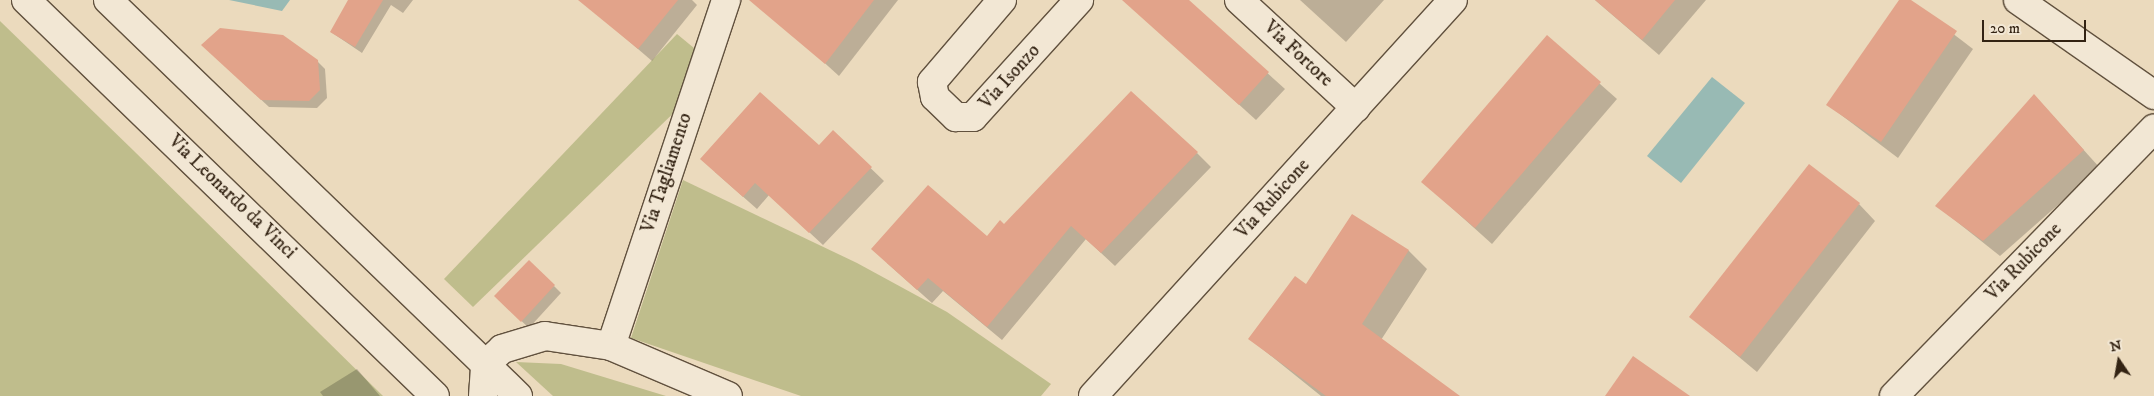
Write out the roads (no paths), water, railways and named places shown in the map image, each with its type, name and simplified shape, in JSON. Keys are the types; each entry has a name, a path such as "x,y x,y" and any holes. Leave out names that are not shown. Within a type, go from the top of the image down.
{"street":[{"name":"Via Leonardo da Vinci","path":"26,0 436,396"},
{"path":"108,0 518,396"},
{"name":"Via Tagliamento","path":"612,346 726,0"},
{"name":"Via Isonzo","path":"1002,0 932,82 935,97 956,117 974,117 1079,0"},
{"name":"Via Fortore","path":"1239,0 1356,108"},
{"name":"Via Rubicone","path":"1093,396 1453,0"},
{"path":"2018,0 2154,96"},
{"name":"Via Rubicone","path":"1894,396 2154,129"},
{"path":"483,396 485,365 502,349 545,336 612,346 728,396"}],"water":[{"path":"229,0 290,0 282,11"},
{"path":"1712,77 1745,103 1681,183 1647,156"}]}
